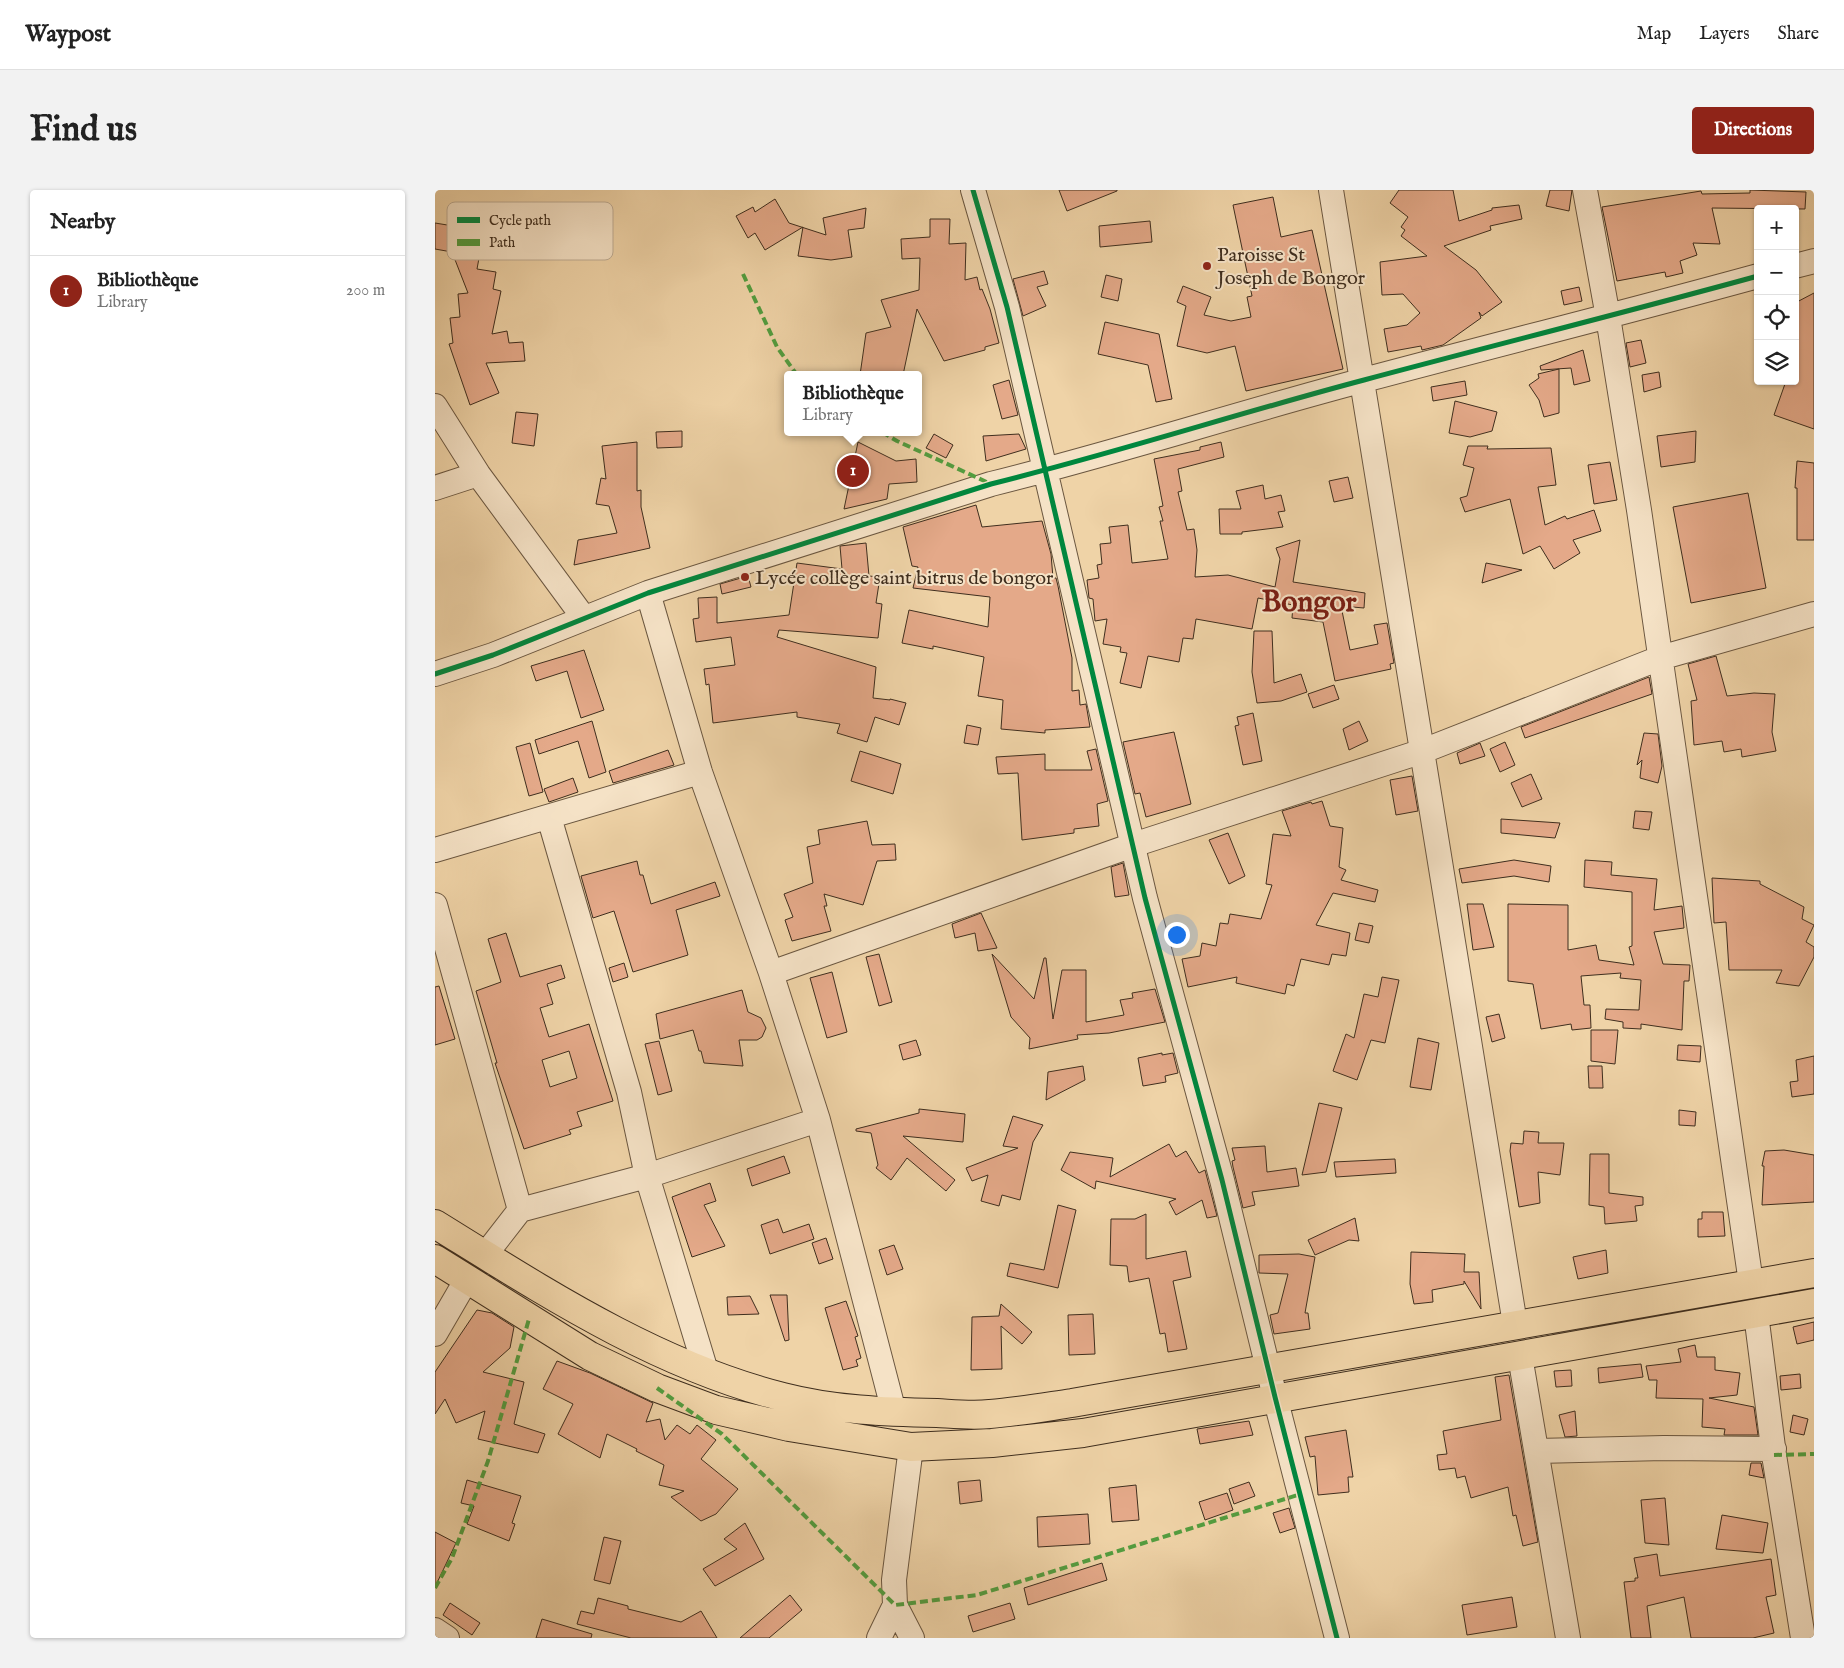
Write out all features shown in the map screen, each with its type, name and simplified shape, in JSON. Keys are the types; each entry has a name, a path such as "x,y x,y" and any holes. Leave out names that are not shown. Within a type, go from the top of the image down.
{"main road":[{"path":"435,1224 560,1301 639,1344 706,1371 783,1397 857,1409 894,1412 988,1414 1122,1395 1515,1324 1814,1273"},
{"path":"435,1259 591,1356 657,1388 716,1410 789,1427 911,1447 992,1443 1083,1433 1275,1397 1519,1356 1814,1303"},
{"path":"1122,1395 1130,1424"}],"street":[{"path":"973,190 1007,308 1133,844 1222,1180 1337,1638"},
{"path":"1331,190 1515,1324"},
{"path":"1585,190 1608,317 1639,510 1751,1283"},
{"path":"1799,265 1814,261"},
{"path":"435,674 493,654 648,593 991,484 1363,380 1754,277"},
{"path":"435,406 478,474 584,618"},
{"path":"435,488 478,474"},
{"path":"648,593 700,772 771,973 818,1120 894,1412"},
{"path":"771,973 1133,844 1423,751 1660,658 1814,614"},
{"path":"435,850 700,772"},
{"path":"549,817 629,1092 647,1176 706,1371"},
{"path":"435,905 447,942 520,1210"},
{"path":"485,1256 520,1210 647,1176 818,1120"},
{"path":"435,1334 467,1279"},
{"path":"1756,1314 1774,1449 1803,1638"},
{"path":"1519,1356 1568,1638"},
{"path":"911,1447 894,1580 895,1605 913,1638"},
{"path":"1537,1451 1664,1448 1774,1449"},
{"path":"879,1638 895,1605"},
{"path":"435,1630 447,1638"}],"building":[{"path":"1059,190 1117,190 1117,191 1067,211"},
{"path":"1399,190 1453,190 1459,221 1492,210 1492,208 1519,205 1522,219 1490,226 1491,230 1444,246 1476,270 1502,302 1482,316 1479,312 1481,318 1443,345 1422,350 1421,346 1388,352 1384,329 1407,325 1420,313 1403,294 1382,295 1380,262 1427,256 1401,236 1405,230 1401,227 1408,217 1390,203"},
{"path":"1550,190 1572,190 1569,211 1546,206"},
{"path":"1750,190 1806,192 1805,209 1799,209 1799,205 1754,205 1754,208 1712,208 1720,244 1693,243 1697,255 1680,261 1683,273 1666,277 1665,272 1617,281 1602,207 1701,191 1702,194 1750,193"},
{"path":"1273,197 1281,237 1312,230 1343,369 1246,391 1235,346 1207,353 1177,346 1186,306 1177,302 1183,286 1211,297 1204,315 1231,321 1251,317 1247,297 1252,296 1233,205"},
{"path":"775,199 789,223 802,227 765,250 755,233 748,238 736,216 753,207 755,212"},
{"path":"866,208 864,228 848,230 852,257 831,260 798,256 803,228 826,235 823,218"},
{"path":"930,219 950,219 949,244 966,243 965,280 977,277 980,290 982,289 990,309 999,343 985,347 985,350 944,361 917,309 904,371 861,371 866,333 891,327 881,300 919,290 920,258 902,259 901,239 930,237"},
{"path":"1150,221 1152,242 1100,247 1099,226"},
{"path":"435,223 447,225 447,251 435,249"},
{"path":"455,260 479,260 477,269 496,272 493,289 501,291 492,334 507,331 509,343 523,342 525,361 486,363 499,393 470,405 449,344 453,343 450,318 460,317 458,294 468,293"},
{"path":"1044,271 1048,284 1037,287 1046,306 1023,316 1013,279"},
{"path":"1106,275 1122,279 1118,301 1101,297"},
{"path":"1579,287 1582,301 1564,305 1561,291"},
{"path":"1814,293 1814,429 1774,415 1785,385 1799,385 1799,301"},
{"path":"1105,322 1159,334 1172,399 1156,402 1148,365 1098,354"},
{"path":"1641,340 1646,363 1630,367 1626,343"},
{"path":"1583,350 1590,381 1574,385 1571,368 1541,370 1540,366"},
{"path":"1559,369 1559,413 1544,417 1539,400 1529,385 1539,378 1538,374"},
{"path":"1659,372 1661,387 1644,392 1642,375"},
{"path":"1009,380 1018,415 1002,419 993,385"},
{"path":"1465,381 1467,395 1433,401 1431,387"},
{"path":"1455,401 1497,412 1492,431 1470,437 1449,433"},
{"path":"516,412 538,414 534,446 512,443"},
{"path":"682,431 682,447 657,448 656,432"},
{"path":"1696,431 1695,462 1661,467 1657,436"},
{"path":"934,434 953,445 946,458 926,448"},
{"path":"1019,434 1026,449 986,461 983,436"},
{"path":"637,442 637,491 641,490 641,507 650,548 574,565 578,540 617,533 609,506 596,504 601,478 606,479 602,446"},
{"path":"858,442 896,461 916,459 917,482 889,484 887,499 844,509"},
{"path":"1221,442 1224,457 1178,469 1182,491 1178,492 1187,530 1194,529 1197,550 1195,577 1228,575 1275,587 1280,559 1276,548 1300,540 1293,582 1365,593 1364,608 1341,606 1350,650 1378,644 1374,625 1387,623 1394,663 1390,664 1391,669 1335,681 1323,622 1292,618 1293,605 1258,598 1252,629 1196,619 1193,639 1183,638 1179,662 1148,656 1141,688 1120,683 1127,653 1120,652 1121,647 1103,644 1107,619 1095,621 1093,599 1089,598 1087,580 1099,578 1097,565 1102,564 1100,544 1111,543 1109,527 1128,525 1132,563 1168,559 1160,521 1163,521 1159,507 1163,506 1154,459 1200,450 1200,447"},
{"path":"1468,446 1488,446 1487,449 1551,448 1556,485 1538,487 1545,525 1565,516 1567,519 1594,510 1601,531 1573,540 1580,553 1554,569 1540,546 1523,554 1510,499 1465,512 1460,498 1467,496 1474,468 1463,465"},
{"path":"1797,461 1814,463 1814,540 1797,540 1797,488 1795,488"},
{"path":"1610,462 1617,500 1594,504 1588,465"},
{"path":"1348,477 1353,498 1334,502 1329,481"},
{"path":"1263,485 1265,499 1281,495 1285,511 1278,512 1283,527 1242,532 1242,534 1220,534 1219,509 1241,509 1236,491"},
{"path":"1748,493 1766,588 1691,603 1673,507"},
{"path":"976,505 982,527 1042,521 1051,554 1053,578 1056,578 1058,586 1072,658 1072,691 1079,690 1080,705 1086,704 1090,727 1045,730 1045,733 1001,729 1003,700 978,696 984,657 933,646 933,649 902,643 909,610 988,627 990,597 913,588 918,567 912,566 903,527"},
{"path":"866,543 869,576 880,577 876,603 882,604 878,638 779,630 777,637 876,667 873,698 890,699 906,703 899,725 875,717 867,742 837,733 840,724 797,717 797,712 713,723 709,684 706,685 704,669 735,665 731,637 696,642 693,619 699,618 698,598 717,597 717,623 789,615 797,563 842,569 840,546"},
{"path":"1486,563 1522,570 1482,583"},
{"path":"748,576 751,587 722,594 720,584"},
{"path":"1254,631 1272,631 1274,683 1301,674 1307,692 1281,701 1257,703 1252,672"},
{"path":"584,650 604,710 581,718 567,671 536,681 531,666"},
{"path":"1716,656 1727,696 1754,693 1775,694 1772,732 1776,751 1742,757 1741,749 1724,752 1722,741 1694,745 1691,701 1697,700 1688,664"},
{"path":"1649,677 1652,694 1525,738 1521,727"},
{"path":"1334,685 1339,699 1313,708 1308,694"},
{"path":"1253,713 1262,761 1243,765 1235,726 1239,725 1237,717"},
{"path":"592,721 606,772 589,778 578,741 539,754 535,740"},
{"path":"1359,721 1368,741 1349,750 1343,729"},
{"path":"967,725 981,728 978,745 964,743"},
{"path":"1174,732 1191,804 1146,817 1140,793 1135,794 1123,742"},
{"path":"1644,733 1658,734 1662,766 1658,783 1640,778 1642,760 1637,765"},
{"path":"1505,742 1515,765 1500,772 1490,749"},
{"path":"530,743 543,792 529,796 516,747"},
{"path":"1480,743 1485,756 1460,764 1457,753"},
{"path":"1096,749 1108,801 1097,804 1099,826 1074,829 1074,833 1022,840 1018,773 998,774 996,757 1045,754 1045,770 1092,770 1087,751"},
{"path":"668,750 674,765 613,783 609,771"},
{"path":"860,751 901,764 893,794 851,781"},
{"path":"1531,774 1542,799 1522,807 1511,783"},
{"path":"1412,776 1418,811 1396,815 1390,780"},
{"path":"573,778 578,792 549,802 544,789"},
{"path":"1322,801 1330,826 1343,828 1339,867 1346,870 1341,880 1378,890 1375,902 1333,893 1316,925 1350,933 1346,956 1332,954 1329,965 1301,959 1294,986 1287,984 1285,994 1236,983 1237,977 1188,987 1182,959 1200,956 1202,943 1216,946 1220,923 1228,924 1230,914 1261,919 1272,885 1266,884 1273,834 1291,836 1282,811 1311,802 1312,804"},
{"path":"1635,811 1652,812 1649,830 1633,828"},
{"path":"1501,819 1560,823 1555,838 1501,833"},
{"path":"867,821 872,845 895,844 896,860 877,861 863,905 824,894 827,906 824,906 831,931 792,941 785,920 793,917 784,894 813,883 807,847 820,844 818,830"},
{"path":"1228,833 1245,876 1229,884 1209,840"},
{"path":"1514,860 1551,866 1549,882 1514,876 1462,883 1459,869"},
{"path":"1585,860 1612,862 1611,875 1657,879 1654,910 1682,906 1684,928 1654,932 1663,964 1690,965 1689,981 1684,981 1682,1030 1641,1024 1641,1029 1623,1028 1623,1022 1605,1019 1606,1009 1639,1010 1641,980 1620,978 1621,973 1581,976 1584,1005 1590,1005 1591,1028 1572,1030 1571,1024 1541,1029 1533,984 1508,981 1508,904 1568,905 1568,950 1596,945 1599,960 1634,965 1629,947 1632,946 1632,892 1584,887"},
{"path":"637,861 651,904 715,882 720,896 676,910 688,955 633,972 614,911 593,918 581,876"},
{"path":"1123,863 1129,895 1115,897 1111,867"},
{"path":"1712,878 1760,881 1760,884 1804,907 1802,919 1814,925 1806,942 1814,947 1814,957 1799,986 1776,983 1782,970 1729,970 1726,922 1714,923"},
{"path":"1467,904 1483,904 1494,947 1473,950"},
{"path":"981,913 997,948 978,951 975,933 955,938 952,924"},
{"path":"1359,923 1373,926 1369,943 1355,940"},
{"path":"506,933 520,977 561,965 565,978 547,984 553,1004 540,1008 549,1037 589,1024 613,1101 577,1112 582,1126 569,1130 571,1134 524,1149 495,1063 497,1063 476,991 501,982 488,939","holes":["569,1051 577,1078 550,1087 542,1060"]},
{"path":"879,954 892,1002 879,1006 866,957"},
{"path":"992,954 1034,999 1044,958 1046,958 1053,1019 1062,970 1086,970 1086,1022 1124,1015 1120,1000 1133,998 1132,993 1155,989 1165,1022 1109,1033 1077,1035 1078,1039 1029,1049 1030,1038 1011,1017"},
{"path":"624,963 628,977 613,982 609,968"},
{"path":"832,972 847,1032 827,1038 810,978"},
{"path":"1382,977 1399,980 1385,1043 1371,1040 1357,1080 1333,1071 1346,1034 1354,1038 1364,994 1378,997"},
{"path":"439,986 455,1039 435,1045 435,987"},
{"path":"742,990 748,1012 761,1018 766,1028 762,1037 757,1040 739,1040 743,1066 704,1063 693,1030 660,1039 656,1014"},
{"path":"1499,1014 1505,1038 1492,1042 1486,1017"},
{"path":"1591,1030 1618,1030 1615,1064 1591,1061"},
{"path":"1418,1038 1439,1043 1431,1090 1410,1087"},
{"path":"916,1040 921,1055 903,1060 899,1045"},
{"path":"659,1041 672,1091 658,1095 645,1044"},
{"path":"1678,1045 1701,1046 1700,1062 1677,1060"},
{"path":"1162,1053 1162,1055 1173,1053 1178,1073 1165,1076 1166,1082 1143,1086 1138,1058"},
{"path":"1814,1056 1814,1094 1792,1097 1790,1082 1798,1081 1796,1060"},
{"path":"1083,1066 1085,1080 1046,1100 1048,1072"},
{"path":"1588,1066 1602,1066 1603,1088 1589,1088"},
{"path":"1319,1103 1342,1108 1326,1172 1302,1175"},
{"path":"919,1109 965,1114 963,1142 903,1136 955,1180 946,1191 907,1158 891,1180 876,1168 878,1165 871,1133 856,1131 856,1129 919,1113"},
{"path":"1679,1110 1696,1112 1695,1126 1679,1125"},
{"path":"1013,1116 1043,1125 1033,1142 1020,1200 1002,1195 999,1206 981,1201 988,1175 972,1181 966,1168 1018,1148 1003,1146"},
{"path":"1524,1131 1539,1132 1538,1143 1564,1143 1560,1175 1538,1172 1540,1203 1519,1207 1510,1151 1511,1143 1523,1144"},
{"path":"1169,1144 1176,1157 1186,1151 1199,1173 1205,1170 1217,1216 1207,1218 1202,1200 1176,1215 1169,1202 1176,1199 1096,1181 1095,1189 1061,1170 1070,1152 1113,1158 1110,1177"},
{"path":"1265,1146 1267,1172 1296,1168 1299,1186 1252,1192 1255,1205 1243,1208 1233,1167 1232,1161 1235,1160 1232,1148"},
{"path":"1784,1150 1814,1155 1814,1202 1762,1205 1764,1166 1762,1166 1765,1151"},
{"path":"1590,1154 1609,1154 1609,1193 1643,1197 1643,1205 1635,1206 1637,1221 1605,1224 1604,1207 1589,1205"},
{"path":"784,1156 790,1173 752,1186 747,1169"},
{"path":"1395,1159 1396,1173 1336,1177 1334,1162"},
{"path":"710,1183 716,1201 704,1205 725,1246 692,1257 672,1197"},
{"path":"1058,1205 1076,1210 1058,1288 1007,1276 1010,1263 1044,1270"},
{"path":"1702,1212 1723,1212 1725,1236 1698,1237 1698,1219 1702,1219"},
{"path":"1146,1214 1146,1259 1186,1251 1191,1277 1173,1281 1187,1349 1168,1352 1165,1333 1160,1334 1149,1278 1129,1282 1127,1266 1110,1265 1111,1219 1135,1219"},
{"path":"1355,1218 1359,1241 1349,1240 1315,1255 1308,1240"},
{"path":"778,1219 783,1233 809,1224 814,1239 770,1254 761,1225"},
{"path":"826,1238 833,1259 819,1264 812,1243"},
{"path":"894,1245 903,1269 887,1275 879,1250"},
{"path":"1606,1250 1608,1273 1578,1279 1573,1257"},
{"path":"1411,1252 1465,1254 1464,1272 1479,1272 1481,1309 1464,1281 1464,1284 1432,1290 1433,1302 1414,1304 1410,1284"},
{"path":"1299,1254 1315,1257 1305,1313 1308,1313 1310,1329 1274,1334 1270,1315 1278,1313 1288,1274 1259,1273 1259,1255"},
{"path":"770,1295 787,1295 789,1340 785,1341"},
{"path":"750,1296 759,1314 728,1315 727,1297"},
{"path":"846,1301 858,1336 855,1337 861,1358 856,1360 858,1366 843,1370 825,1308"},
{"path":"1001,1304 1032,1332 1022,1344 1001,1326 1002,1369 971,1370 972,1317 999,1316"},
{"path":"477,1310 492,1313 514,1327 510,1348 483,1372 524,1382 514,1424 545,1434 538,1453 478,1439 485,1411 456,1423 445,1399 435,1414 435,1372"},
{"path":"1093,1314 1095,1354 1069,1355 1068,1315"},
{"path":"1814,1322 1814,1340 1797,1344 1793,1327"},
{"path":"1695,1345 1697,1357 1715,1357 1715,1370 1740,1373 1737,1395 1709,1398 1754,1407 1758,1435 1724,1435 1725,1429 1702,1427 1703,1399 1656,1398 1657,1380 1649,1380 1646,1366 1681,1362 1678,1349"},
{"path":"557,1361 590,1373 653,1403 646,1422 660,1419 665,1440 677,1425 690,1434 697,1425 716,1440 701,1459 738,1489 716,1514 701,1521 671,1497 684,1491 659,1485 664,1465 607,1434 600,1458 558,1434 573,1404 543,1389"},
{"path":"1641,1364 1643,1377 1599,1383 1598,1368"},
{"path":"1571,1370 1572,1386 1556,1387 1554,1371"},
{"path":"1800,1374 1801,1388 1781,1390 1780,1376"},
{"path":"1509,1375 1538,1542 1523,1546 1516,1515 1513,1516 1508,1487 1471,1498 1465,1476 1457,1478 1455,1468 1439,1470 1437,1455 1447,1454 1443,1431 1501,1420 1495,1377"},
{"path":"1575,1411 1577,1436 1565,1437 1559,1415"},
{"path":"1793,1415 1808,1419 1804,1435 1790,1432"},
{"path":"1249,1421 1253,1435 1200,1444 1197,1429"},
{"path":"1346,1430 1353,1477 1348,1477 1349,1492 1318,1495 1315,1456 1310,1457 1305,1437"},
{"path":"1751,1463 1761,1463 1764,1478 1749,1475"},
{"path":"467,1480 521,1496 512,1523 515,1524 509,1541 467,1524 474,1506 461,1503"},
{"path":"980,1480 982,1501 960,1504 958,1482"},
{"path":"1249,1482 1255,1496 1234,1504 1229,1489"},
{"path":"1136,1485 1139,1520 1112,1522 1109,1488"},
{"path":"1227,1493 1233,1510 1205,1520 1199,1502"},
{"path":"1665,1498 1669,1545 1645,1543 1641,1500"},
{"path":"1289,1508 1295,1528 1280,1533 1273,1513"},
{"path":"1088,1514 1090,1544 1038,1547 1037,1517"},
{"path":"1722,1515 1768,1523 1763,1553 1716,1549"},
{"path":"745,1523 764,1559 715,1586 703,1569 737,1549 724,1539"},
{"path":"435,1532 456,1543 435,1587"},
{"path":"604,1537 621,1541 610,1584 594,1580"},
{"path":"1657,1554 1660,1576 1771,1559 1776,1595 1766,1597 1774,1633 1753,1638 1691,1638 1684,1597 1647,1606 1651,1638 1631,1638 1624,1582 1635,1581 1635,1578 1638,1578 1634,1558"},
{"path":"1102,1563 1107,1580 1028,1605 1024,1588"},
{"path":"790,1595 802,1610 769,1638 740,1638"},
{"path":"1512,1597 1517,1627 1467,1635 1462,1605"},
{"path":"598,1598 628,1606 628,1609 681,1622 701,1611 717,1638 631,1638 577,1624 581,1611 594,1614"},
{"path":"450,1603 480,1623 472,1635 443,1615"},
{"path":"1010,1603 1015,1619 973,1632 968,1616"},
{"path":"542,1619 592,1634 591,1638 536,1638"}],"marked path":[{"path":"743,274 777,347 794,371"},
{"path":"889,436 991,484"},
{"path":"435,1588 452,1558 488,1461 529,1319"},
{"path":"657,1388 722,1434 895,1605 977,1595 1301,1494"},
{"path":"1774,1455 1814,1454"}],"cycle path":[{"path":"973,190 1007,307 1145,898 1222,1180 1337,1638"},
{"path":"435,674 493,655 648,593 991,484 1317,393 1754,277"}],"place":[{"name":"Paroisse St Joseph de Bongor","path":"1207,266"},
{"name":"Bibliothèque","path":"853,471"},
{"name":"Lycée collège saint bitrus de bongor","path":"745,577"}],"district":[{"name":"Bongor","path":"1309,601"}]}
